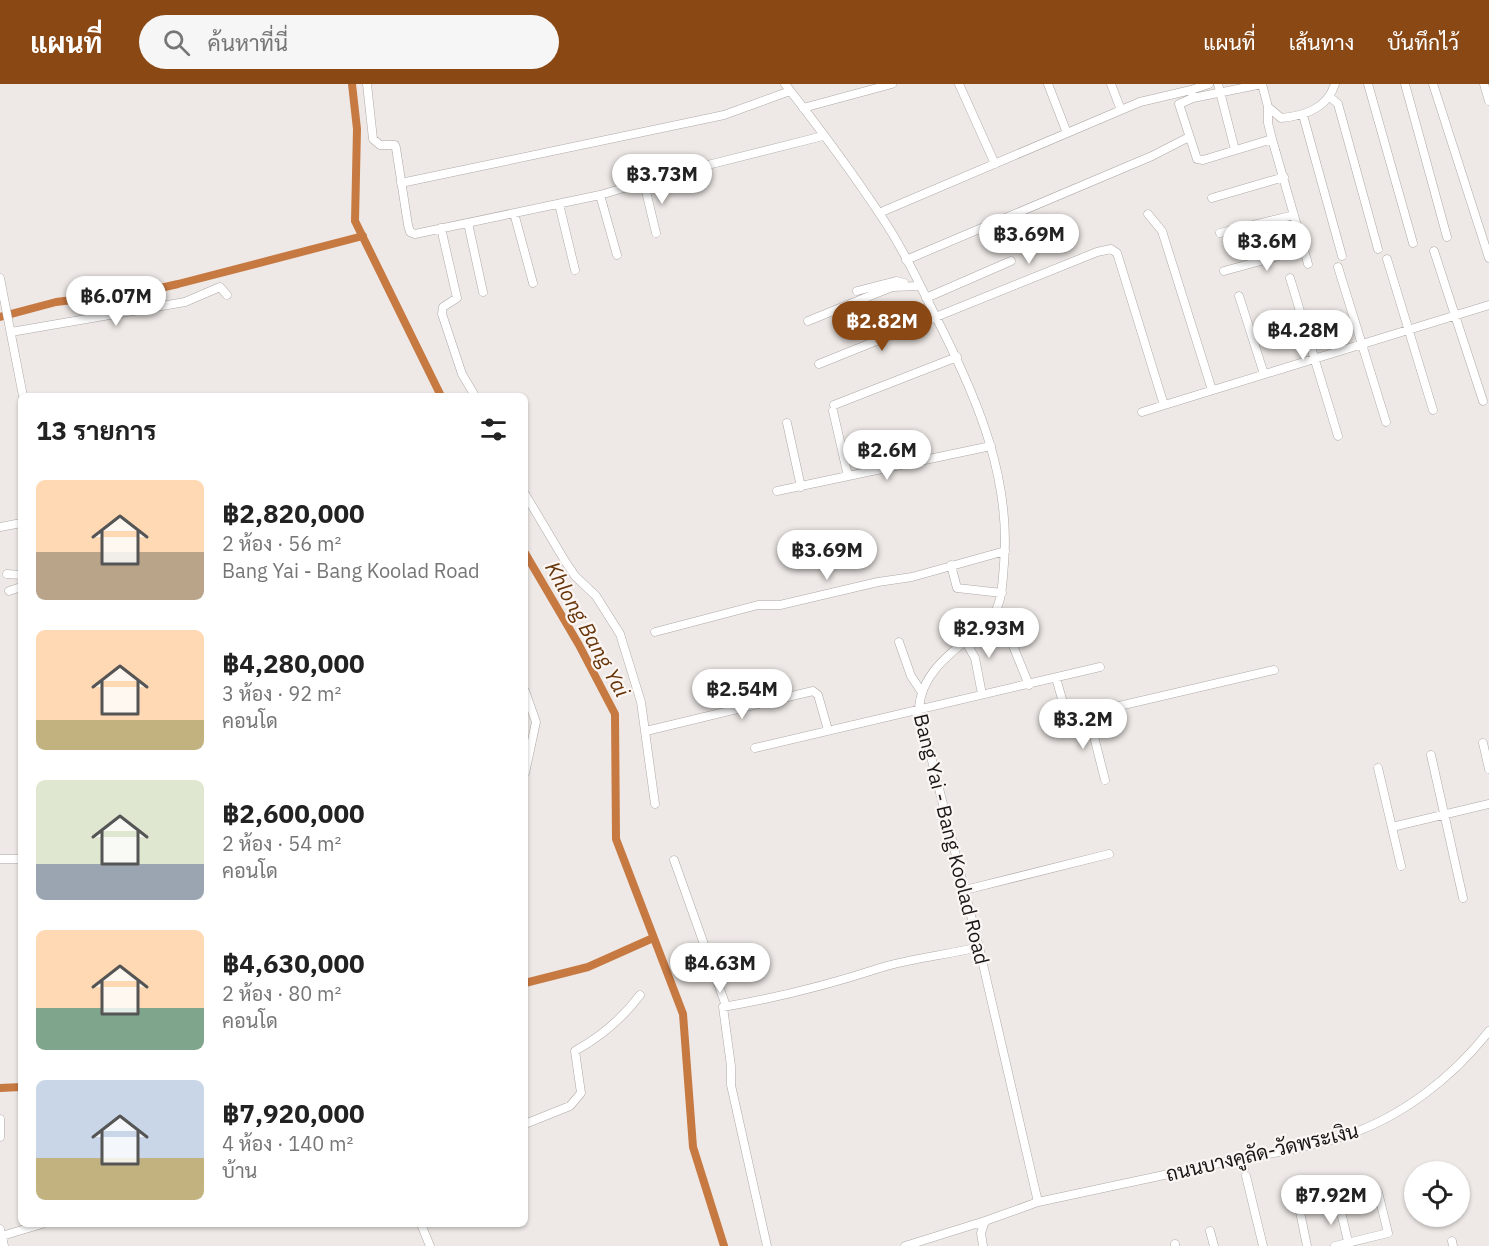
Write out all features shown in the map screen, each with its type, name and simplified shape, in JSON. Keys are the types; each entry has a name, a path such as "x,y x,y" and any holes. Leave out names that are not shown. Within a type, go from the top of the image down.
{"street":[{"path":"367,84 373,139 380,145 395,145 410,232 415,234 600,195 823,136"},
{"path":"803,108 892,84"},
{"path":"959,84 995,164"},
{"path":"1048,84 1067,133"},
{"path":"1111,84 1121,110"},
{"path":"1209,84 1179,104 1199,160 1272,139"},
{"path":"879,213 1121,110 1174,92 1192,94 1219,88 1262,84 1272,139 1308,264"},
{"path":"1268,107 1281,118 1303,115 1329,96 1335,84"},
{"path":"1368,84 1413,243"},
{"path":"1405,84 1448,237"},
{"path":"1433,84 1489,258"},
{"path":"1484,84 1489,101"},
{"path":"401,183 724,115 787,87"},
{"name":"Bang Yai - Bang Koolad Road","path":"787,87 879,213 920,286 957,357 975,398 991,446 1003,495 1005,551 1002,593 998,609 990,620 934,670 921,691 919,709 965,890 1038,1202"},
{"path":"1219,88 1235,150"},
{"path":"1329,96 1338,104 1378,249"},
{"path":"1303,115 1342,256"},
{"path":"906,260 1152,156 1189,137"},
{"path":"1212,198 1284,177"},
{"path":"644,183 656,233"},
{"path":"600,195 617,255"},
{"path":"559,204 575,270"},
{"path":"514,213 533,283"},
{"path":"1148,214 1162,231 1212,390"},
{"path":"1220,233 1294,215"},
{"path":"468,223 483,292"},
{"path":"441,228 457,298 443,307 442,314 462,374 473,393"},
{"path":"1224,271 1304,249"},
{"path":"819,364 1097,252 1114,250 1164,405"},
{"path":"1434,251 1482,401"},
{"path":"1387,259 1433,410"},
{"path":"926,298 1011,261"},
{"path":"1338,267 1386,422"},
{"path":"0,278 22,393"},
{"path":"1290,278 1338,436"},
{"path":"857,291 896,281 907,285"},
{"path":"12,332 185,302 220,286 227,295"},
{"path":"808,321 892,287 920,286"},
{"path":"1239,296 1264,374"},
{"path":"1142,412 1489,305"},
{"path":"848,476 834,408 957,357"},
{"path":"787,423 801,487"},
{"path":"777,491 991,446"},
{"path":"528,499 575,576 596,596 620,634 630,661 646,731 655,804"},
{"path":"0,527 18,524"},
{"path":"655,632 758,605 780,605 878,582 912,577 1005,551"},
{"path":"951,565 957,588 1002,593"},
{"path":"7,574 18,575"},
{"path":"9,591 18,589"},
{"path":"998,609 1029,685"},
{"path":"898,642 911,676 921,691"},
{"path":"966,642 975,658 981,689"},
{"path":"755,748 1100,667"},
{"path":"1056,678 1069,716 1274,670"},
{"path":"646,731 809,691 818,695 828,730"},
{"path":"528,699 536,722 528,759"},
{"path":"1088,713 1106,780"},
{"path":"1483,743 1489,769"},
{"path":"1431,755 1463,897"},
{"path":"1378,768 1401,866"},
{"path":"1392,827 1489,804"},
{"path":"965,890 1109,854"},
{"path":"0,859 18,859"},
{"path":"674,860 726,1006"},
{"path":"766,1246 730,1081 731,1066 722,1009 726,1006 764,1000 855,978 879,969 979,948"},
{"path":"528,1123 570,1106 581,1093 575,1051 596,1040 624,1017 640,995"},
{"name":"ถนนบางคูลัด-วัดพระเงิน","path":"1038,1202 1343,1137 1372,1125 1443,1079 1471,1054 1489,1030"},
{"path":"0,1119 0,1137"},
{"path":"1242,1159 1263,1246"},
{"path":"1335,1246 1388,1233 1378,1192"},
{"path":"1338,1199 1349,1244"},
{"path":"905,1246 1038,1202"},
{"path":"1299,1207 1307,1246"},
{"path":"983,1246 981,1233 985,1221"},
{"path":"4,1246 1,1232 27,1227"},
{"path":"422,1227 430,1246"},
{"path":"1210,1231 1214,1246"}],"waterway":[{"name":"Khlong Bang Yai","path":"352,84 357,129 355,221 440,393"},
{"path":"0,317 56,302 147,291 363,236"},
{"name":"Khlong Bang Yai","path":"528,558 579,645 615,714 616,839 683,1014 693,1147 724,1246"},
{"path":"528,982 588,967 653,938"},
{"path":"0,1088 18,1087"}]}
